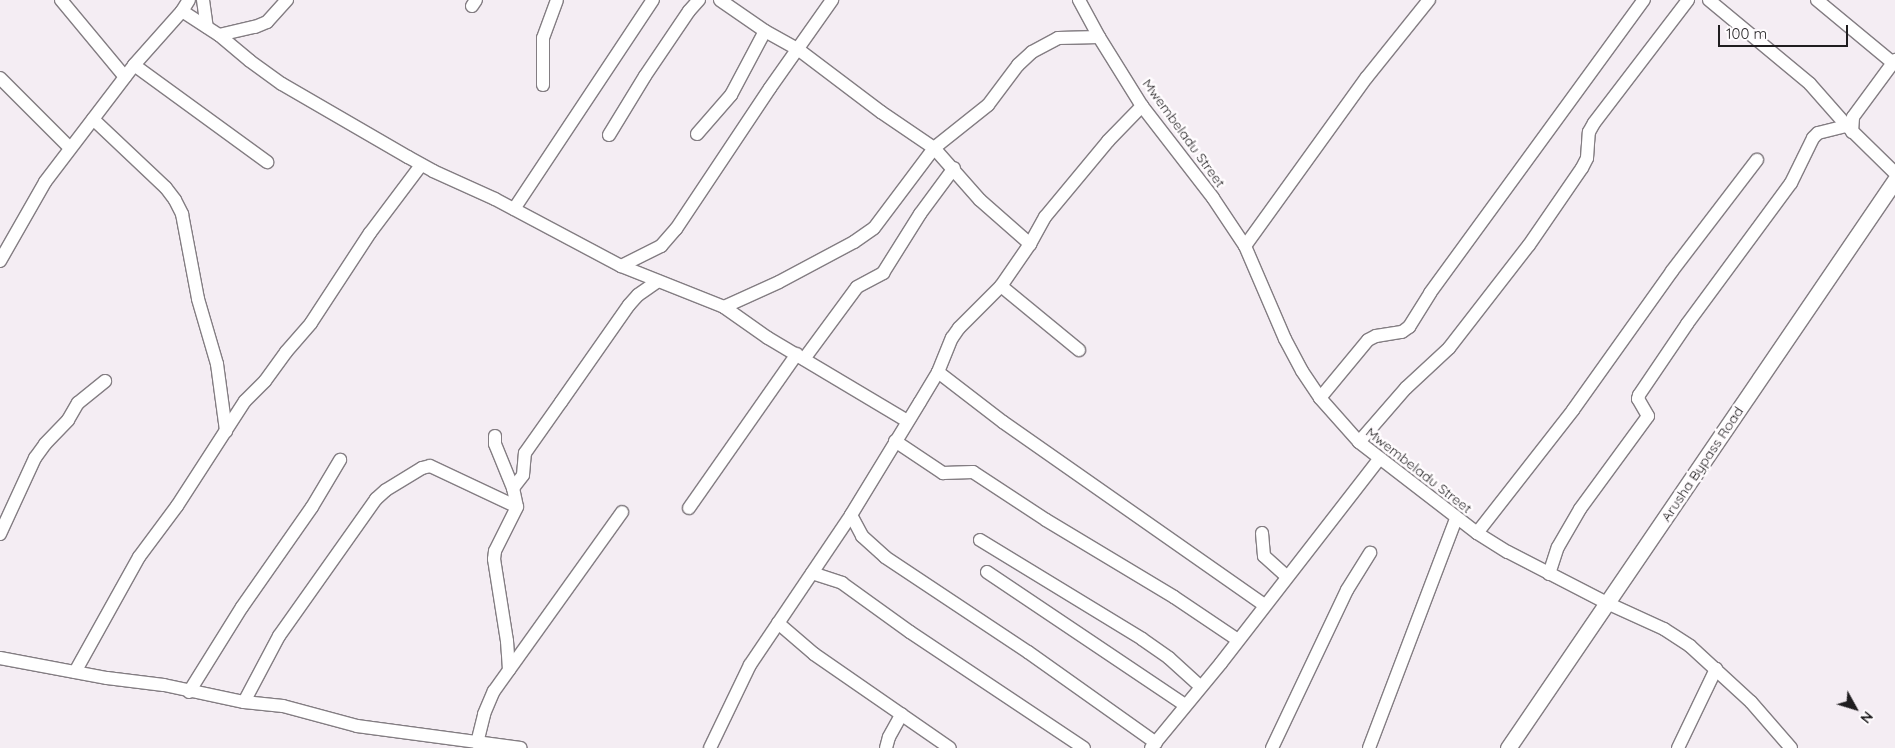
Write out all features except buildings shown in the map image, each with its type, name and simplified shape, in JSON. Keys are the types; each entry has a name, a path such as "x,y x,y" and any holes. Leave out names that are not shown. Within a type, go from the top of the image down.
{"main road":[{"name":"Arusha Bypass Road","path":"1508,748 1895,180"}],"street":[{"path":"61,0 125,77"},
{"path":"0,261 30,207 70,148 134,65 182,12 189,0"},
{"path":"203,0 207,27"},
{"path":"220,35 255,27 266,22 287,0"},
{"path":"543,85 544,38 557,0"},
{"path":"514,209 653,0"},
{"path":"609,135 689,10 699,0"},
{"path":"720,0 765,31 799,50 881,112 934,148 954,168 980,200 1030,244"},
{"path":"621,266 661,246 676,229 775,81 799,50 832,0"},
{"name":"Mwembeladu Street","path":"1079,0 1099,37 1142,106 1212,198 1245,246 1285,339 1320,398 1359,442 1456,519 1477,533 1549,574 1664,629 1690,646 1751,702 1791,748"},
{"path":"1245,246 1367,77 1429,0"},
{"path":"1320,398 1368,340 1376,336 1402,332 1409,327 1430,292 1644,0"},
{"path":"1359,442 1406,388 1449,348 1529,245 1582,168 1586,158 1589,132 1594,123 1688,0"},
{"path":"1709,0 1810,84 1849,129 1895,173"},
{"path":"1817,0 1894,62 1877,88 1853,117 1849,129"},
{"path":"182,12 220,35 250,61 282,84 421,165 514,209 621,266 724,306 768,338 906,421"},
{"path":"697,134 732,95 765,31"},
{"path":"724,306 779,282 854,242 874,228 934,148 988,105 1018,65 1032,52 1058,38 1099,37"},
{"path":"134,65 267,162"},
{"path":"0,78 70,148"},
{"path":"710,748 750,665 851,515 906,421 938,372 946,349 959,328 1001,286 1030,244 1045,217 1108,141 1142,106"},
{"path":"93,120 166,188 176,200 182,214 198,299 216,364 226,431"},
{"path":"1549,574 1558,546 1580,509 1648,416 1638,399 1639,395 1687,324 1790,183 1813,138 1818,133 1849,129"},
{"path":"1477,533 1573,410 1672,271 1757,160"},
{"path":"75,672 139,557 245,401 265,381 286,352 311,323 370,233 421,165"},
{"path":"688,508 801,357 857,287 884,273 916,220 954,168"},
{"path":"513,488 523,475 525,453 629,305 638,295 658,281"},
{"path":"1001,286 1079,350"},
{"path":"938,372 1004,422 1264,605"},
{"path":"0,534 40,451 68,420 78,403 105,381"},
{"path":"495,436 495,444 513,488 517,507 495,551 494,559 508,641 509,670"},
{"path":"895,440 935,470 943,473 973,472 1046,520 1181,601 1238,640"},
{"path":"851,515 862,536 885,557 1028,652 1154,746 1379,459"},
{"path":"190,692 242,607 312,507 340,460"},
{"path":"244,702 279,636 376,499 386,490 413,473 430,466 517,507"},
{"path":"477,743 484,714 494,691 569,589 622,512"},
{"path":"1369,748 1456,519"},
{"path":"1262,533 1264,556 1287,577"},
{"path":"980,540 1142,639 1169,658 1201,687"},
{"path":"1272,748 1343,599 1370,552"},
{"path":"987,572 1185,705"},
{"path":"812,573 842,582 910,632 1084,748"},
{"path":"778,623 814,654 950,748"},
{"path":"0,658 75,672 164,685 244,702 306,711 357,726 521,748"},
{"path":"1678,748 1716,668"},
{"path":"886,748 891,732 902,714"}]}
